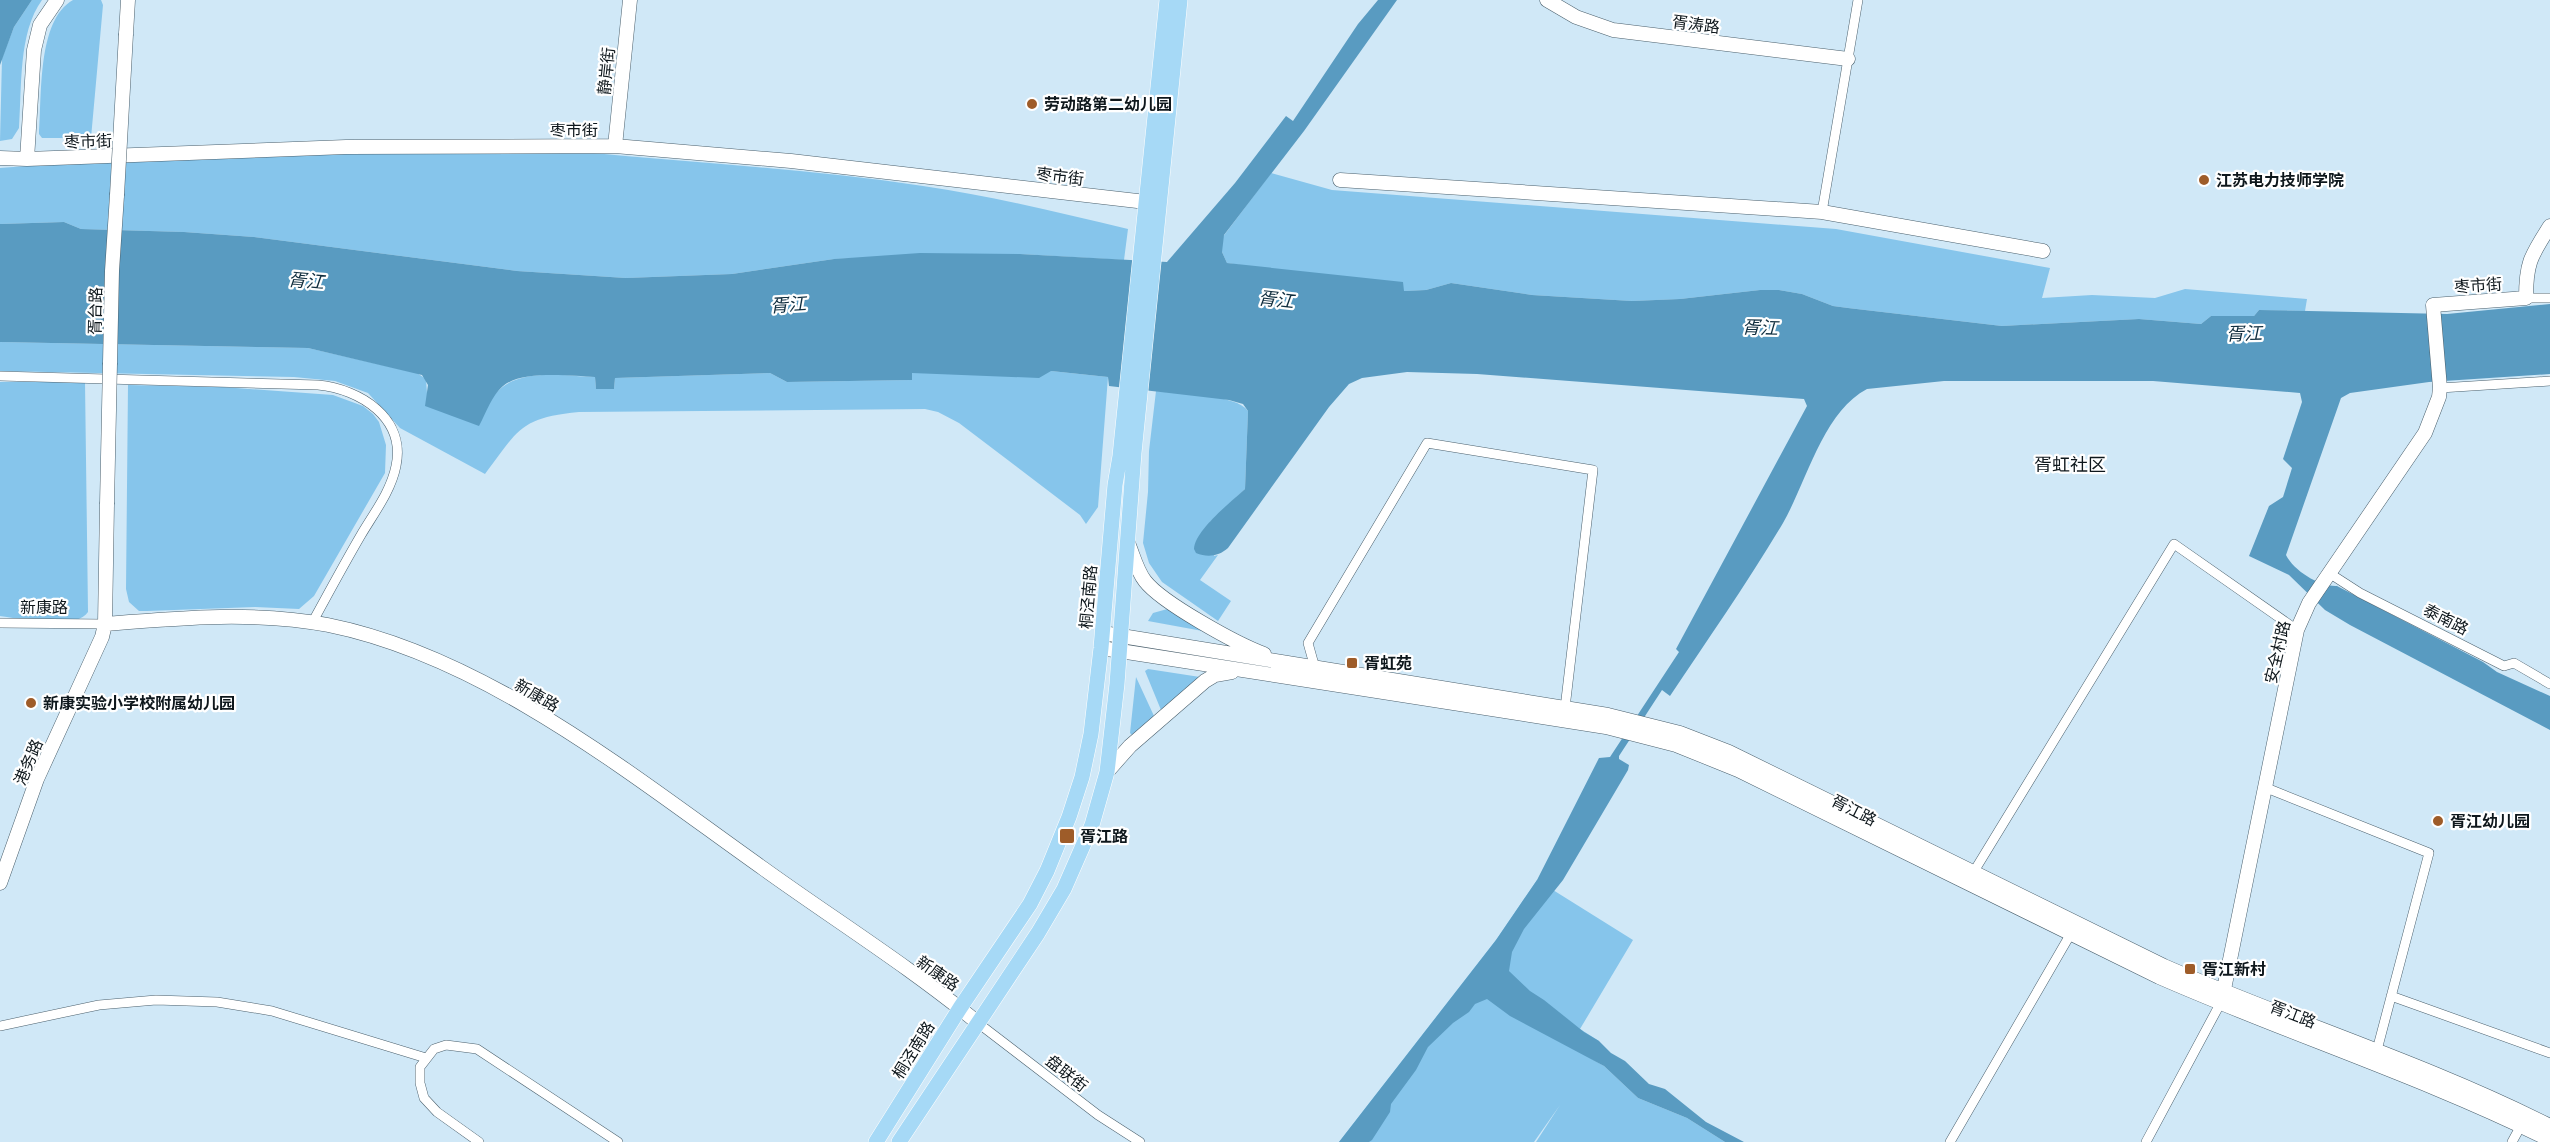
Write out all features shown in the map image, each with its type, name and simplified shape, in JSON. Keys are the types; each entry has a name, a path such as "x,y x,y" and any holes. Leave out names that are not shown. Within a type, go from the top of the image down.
{"main road":[{"name":"桐泾南路","path":"1147,254 1146,202 1167,0"},
{"name":"桐泾南路","path":"899,1142 1064,889 1092,825 1107,772 1128,543 1132,400 1147,254 1180,0"},
{"name":"桐泾南路","path":"876,1142 960,1008 1030,904 1057,849 1085,767 1103,633 1115,485 1132,400"}],"street":[{"path":"27,159 33,50 40,25 57,0"},
{"name":"胥台路","path":"105,624 112,271 128,0"},
{"name":"静岸街","path":"615,146 630,0"},
{"name":"胥涛路","path":"1547,0 1576,17 1613,30 1848,58"},
{"path":"1822,212 1858,0"},
{"name":"枣市街","path":"2,158 346,147 615,146 791,161 1146,202"},
{"path":"1340,180 1822,212 2043,251"},
{"path":"2550,226 2530,258 2526,272 2526,298 2550,298"},
{"name":"枣市街","path":"2433,308 2526,298"},
{"name":"安全村路","path":"2222,998 2297,630 2309,603 2425,433 2439,397 2440,385 2433,308"},
{"path":"0,376 318,385 346,390 371,403 381,411 394,435 398,450 396,466 382,501 312,623"},
{"path":"2440,385 2550,381"},
{"path":"1315,668 1308,643 1427,443 1593,470 1565,708"},
{"path":"1128,543 1143,579 1161,596 1240,644 1279,662"},
{"path":"1973,873 2174,544 2297,630"},
{"name":"泰南路","path":"2327,577 2504,666 2514,663 2550,684"},
{"name":"新康路","path":"0,623 105,624 194,617 312,623 355,632 418,653 453,668 523,706 617,765 978,1023"},
{"name":"港务路","path":"0,883 37,779 102,637 105,624"},
{"name":"胥江路","path":"1103,633 1565,708 1591,719"},
{"name":"胥江路","path":"1101,648 1240,670 1591,719 1639,721 1694,745 1738,771 2070,935 2409,1076 2524,1120 2550,1126"},
{"path":"1107,772 1130,746 1205,681 1215,675 1240,670"},
{"name":"胥江路","path":"1694,745 1744,759 2222,998 2377,1050 2453,1081 2524,1120 2550,1140"},
{"path":"2264,787 2429,853 2377,1050"},
{"path":"1950,1142 2070,935"},
{"path":"2391,996 2550,1053"},
{"path":"2146,1142 2222,998"},
{"path":"0,1026 99,1005 156,1000 217,1002 272,1011 426,1058"},
{"name":"盘联街","path":"978,1023 1098,1115 1140,1142"},
{"path":"479,1142 437,1112 424,1098 420,1083 420,1067 434,1049 446,1044 477,1049 618,1142"},
{"path":"2512,1142 2524,1120"}],"shaded area":[{"path":"32,0 42,0 34,13 25,44 19,128 12,139 0,141 2,58 14,27"},
{"path":"73,0 101,0 103,5 91,138 42,138 39,134 47,41 61,10"},
{"path":"583,152 838,175 949,190 1000,200 1128,229 1124,260 1020,254 834,259 732,274 626,278 517,271 254,237 81,229 64,222 0,224 0,168 133,158 238,154"},
{"path":"1271,173 1332,190 1836,229 2050,268 2042,298 2092,295 2155,298 2185,289 2307,299 2305,311 2259,310 2254,316 2211,316 2201,324 2139,319 2002,326 1833,306 1802,294 1779,290 1632,301 1532,295 1451,283 1426,290 1404,291 1227,263 1222,252 1222,238"},
{"path":"0,342 308,348 417,373 426,379 427,393 496,393 517,379 542,375 595,377 596,389 614,389 615,378 770,373 787,382 912,380 912,373 1051,371 1108,377 1098,507 1086,524 1080,515 959,423 938,412 925,409 579,412 532,422 514,436 485,474 400,428 368,393 335,381 294,377 0,371"},
{"path":"0,382 85,382 88,612 72,621 47,622 0,616"},
{"path":"128,385 222,387 333,395 363,406 373,414 379,422 386,445 385,473 314,596 299,609 255,607 139,611 129,602 126,589"},
{"path":"1156,391 1220,398 1242,405 1248,411 1245,489 1210,522 1214,556 1218,555 1200,580 1231,601 1218,621 1162,582 1149,563 1143,543 1149,451"},
{"path":"1171,608 1208,632 1148,621 1153,613"},
{"path":"1148,669 1200,677 1161,710 1145,671"},
{"path":"1136,677 1154,716 1132,735 1130,733"},
{"path":"1537,880 1633,940 1580,1029 1599,1041 1592,1059 1604,1066 1638,1098 1687,1118 1725,1142 1536,1142 1560,1105 1534,1142 1339,1142 1496,940"}],"water":[{"path":"0,0 32,0 14,27 0,65"},
{"name":"胥江","path":"1378,0 1397,0 1304,131 1224,235 1222,252 1227,263 1403,282 1404,291 1426,290 1451,283 1532,295 1632,301 1779,290 1802,294 1833,306 2002,326 2139,319 2201,324 2211,316 2254,316 2259,310 2447,314 2550,304 2550,374 2429,382 2350,393 2341,398 2286,555 2295,567 2316,581 2337,586 2483,662 2497,672 2550,696 2550,730 2350,625 2325,610 2289,575 2249,556 2269,506 2283,497 2292,468 2283,459 2302,402 2300,393 2153,381 1944,381 1867,389 1852,400 1827,430 1792,506 1756,567 1670,696 1662,690 1619,756 1619,759 1629,765 1628,770 1563,880 1524,929 1512,952 1509,971 1530,991 1599,1041 1611,1053 1625,1061 1649,1084 1665,1089 1706,1122 1744,1142 1725,1142 1687,1118 1638,1098 1604,1066 1510,1016 1487,999 1475,1004 1469,1012 1453,1023 1428,1047 1416,1070 1391,1104 1390,1112 1372,1140 1369,1142 1339,1142 1496,940 1537,880 1599,758 1610,757 1679,652 1676,649 1807,406 1804,399 1477,374 1407,372 1362,378 1349,384 1329,407 1228,548 1221,553 1209,556 1200,555 1194,549 1200,533 1245,489 1248,411 1243,404 1229,400 1109,386 1108,377 1051,371 1039,378 912,373 912,380 787,382 770,373 615,378 614,389 596,389 595,377 534,376 511,381 503,386 492,399 479,426 425,406 428,385 422,375 308,348 0,342 0,224 64,222 81,229 254,237 517,271 626,278 732,274 834,259 920,253 1020,254 1167,262 1235,183 1286,116 1293,121 1358,24"}],"place":[{"name":"劳动路第二幼儿园","path":"1032,104"},
{"name":"江苏电力技师学院","path":"2204,180"},
{"name":"胥虹苑","path":"1352,663"},
{"name":"新康实验小学校附属幼儿园","path":"31,703"},
{"name":"胥江幼儿园","path":"2438,821"},
{"name":"胥江路","path":"1067,836"},
{"name":"胥江新村","path":"2190,969"}],"district":[{"name":"胥虹社区","path":"2070,465"}]}
